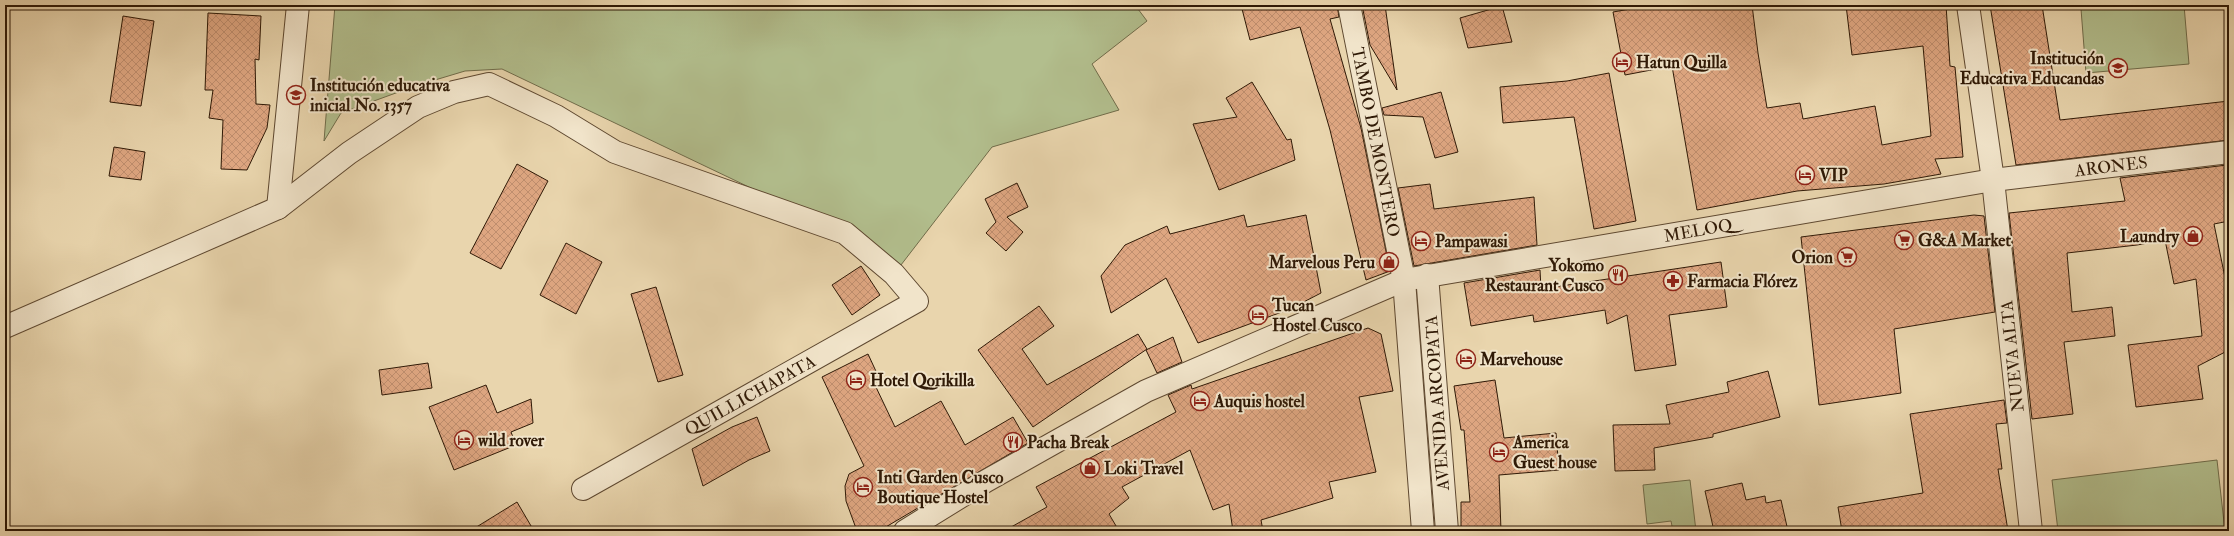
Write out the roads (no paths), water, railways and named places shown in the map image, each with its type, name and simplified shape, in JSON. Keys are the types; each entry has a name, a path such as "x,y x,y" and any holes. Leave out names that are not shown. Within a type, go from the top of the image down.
{"street":[{"path":"5,327 278,208 298,5"},
{"name":"TAMBO DE MONTERO","path":"1349,5 1404,280"},
{"name":"NUEVA ALTA","path":"1968,5 1993,180 2031,531"},
{"name":"QUILLICHAPATA","path":"278,208 349,153 418,107 454,92 489,84 556,116 615,152 845,233 894,274 917,301 583,488"},
{"name":"ARONES","path":"1993,180 2229,152"},
{"name":"MELOQ","path":"905,531 986,481 1146,391 1404,280 1993,180"},
{"name":"AVENIDA ARCOPATA","path":"1427,276 1447,531"},
{"name":"AVENIDA ARCOPATA","path":"1404,280 1423,531"}],"place":[{"name":"Hatun Quilla","path":"1622,62"},
{"name":"Institución Educativa Educandas","path":"2118,68"},
{"name":"Institución educativa inicial No. 1357","path":"296,95"},
{"name":"VIP","path":"1805,175"},
{"name":"Laundry","path":"2193,236"},
{"name":"G&A Market","path":"1904,240"},
{"name":"Pampawasi","path":"1421,241"},
{"name":"Orion","path":"1847,257"},
{"name":"Marvelous Peru","path":"1389,262"},
{"name":"Yokomo Restaurant Cusco","path":"1618,275"},
{"name":"Farmacia Flórez","path":"1673,281"},
{"name":"Tucan Hostel Cusco","path":"1258,315"},
{"name":"Marvehouse","path":"1466,359"},
{"name":"Hotel Qorikilla","path":"856,380"},
{"name":"Auquis hostel","path":"1200,401"},
{"name":"wild rover","path":"464,440"},
{"name":"Pacha Break","path":"1013,442"},
{"name":"America Guest house","path":"1499,452"},
{"name":"Loki Travel","path":"1090,468"},
{"name":"Inti Garden Cusco Boutique Hostel","path":"863,487"}]}
